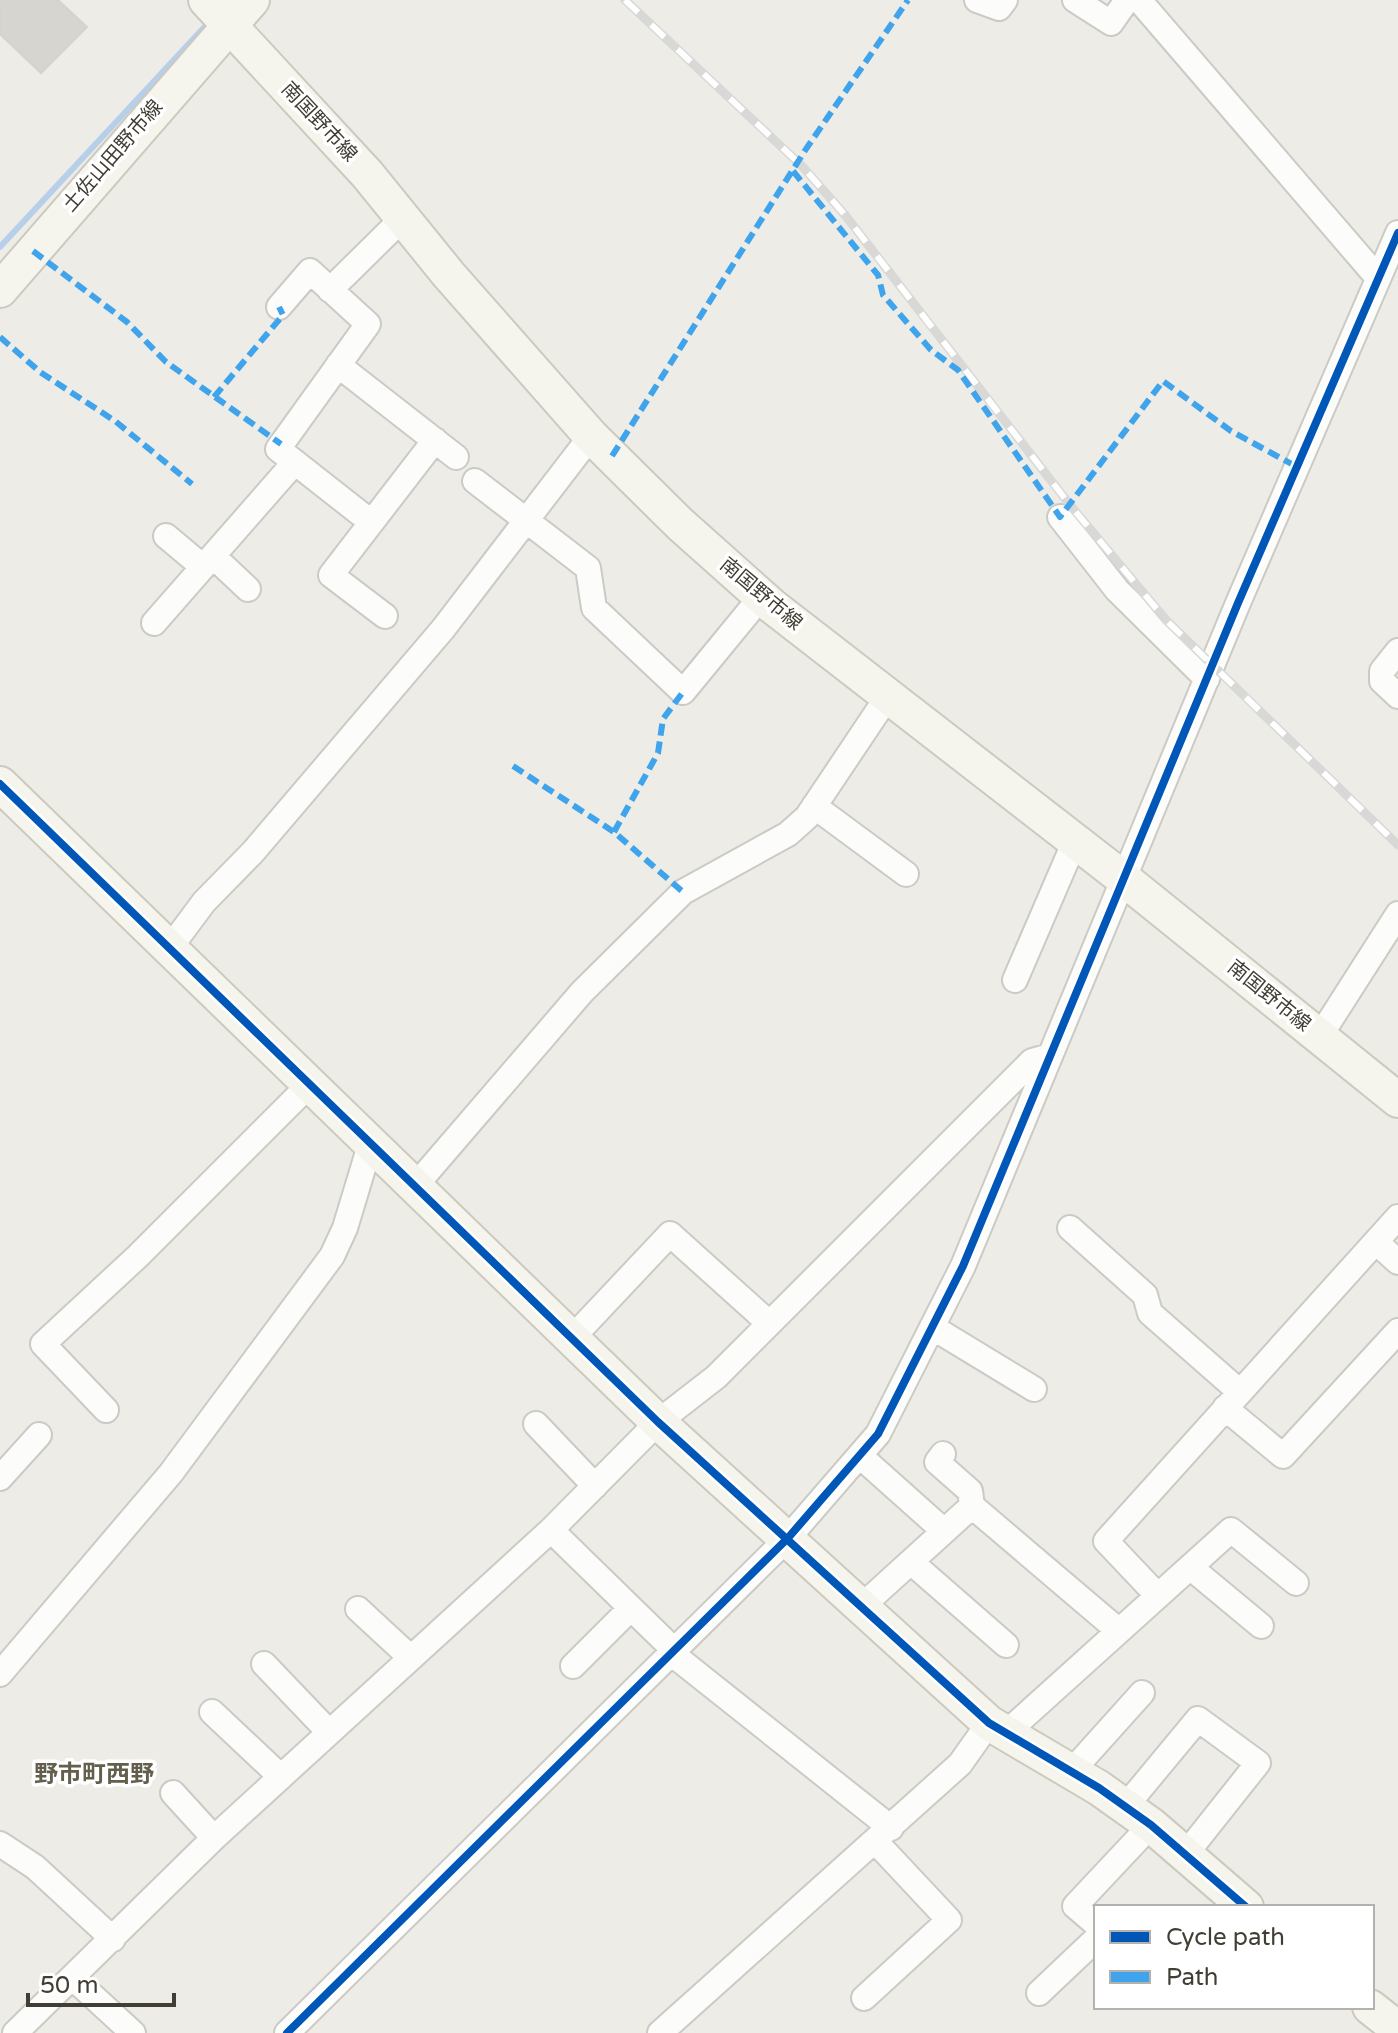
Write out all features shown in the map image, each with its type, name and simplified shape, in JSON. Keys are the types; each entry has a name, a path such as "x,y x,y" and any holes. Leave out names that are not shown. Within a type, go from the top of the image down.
{"main road":[{"name":"南国野市線","path":"229,8 403,218 591,436 680,524 761,597 1124,879 1398,1100"},
{"name":"土佐山田野市線","path":"0,290 229,8"},
{"path":"0,784 658,1422 997,1728 1138,1816 1244,1905"},
{"path":"1373,2009 1398,2029"}],"street":[{"path":"977,0 999,8 1005,0"},
{"path":"1075,0 1111,23 1127,0"},
{"path":"1139,0 1378,278"},
{"path":"330,290 403,218"},
{"path":"287,2033 788,1538 878,1434 963,1266 1207,679 1398,233"},
{"path":"279,307 310,271 368,324 278,449 371,522"},
{"path":"338,365 456,457"},
{"path":"169,949 204,902 253,852 374,713 591,436"},
{"path":"385,616 331,575 435,440"},
{"path":"154,623 295,462"},
{"path":"475,481 588,568 594,608 683,692 761,597"},
{"path":"1060,517 1117,590 1207,679"},
{"path":"166,536 248,589"},
{"path":"1398,651 1382,671 1382,681 1398,696"},
{"path":"416,1185 582,992 683,892 788,834 814,806 888,696"},
{"path":"814,806 906,874"},
{"path":"1015,980 1075,841"},
{"path":"1320,1036 1398,914"},
{"path":"15,2033 214,1838 551,1530 658,1422 716,1377 1032,1061 1050,1056"},
{"path":"106,1410 43,1344 138,1256 310,1084"},
{"path":"0,1674 171,1473 332,1256 345,1228 371,1142"},
{"path":"1158,1596 1106,1541 1398,1217"},
{"path":"1070,1228 1145,1295 1150,1313 1283,1456 1398,1331"},
{"path":"572,1338 670,1234 769,1323"},
{"path":"1376,1242 1398,1262"},
{"path":"932,1327 1034,1389"},
{"path":"536,1424 595,1486"},
{"path":"0,1478 39,1435"},
{"path":"943,1454 937,1462 970,1491 972,1506 1119,1631"},
{"path":"860,1456 944,1531"},
{"path":"862,1606 972,1506"},
{"path":"551,1530 673,1651 883,1834 949,1920 864,1998"},
{"path":"660,2033 997,1728 1119,1631 1231,1530 1296,1583"},
{"path":"911,1562 1006,1645"},
{"path":"1190,1567 1261,1626"},
{"path":"573,1666 631,1608"},
{"path":"358,1609 411,1658"},
{"path":"264,1664 329,1732"},
{"path":"1071,1772 1142,1693"},
{"path":"212,1712 281,1777"},
{"path":"1094,1922 1075,1906 1138,1816 1198,1719 1258,1763 1185,1855"},
{"path":"173,1793 214,1838"},
{"path":"0,1844 35,1867 113,1939"},
{"path":"1039,1993 1094,1941"},
{"path":"73,1978 133,2033"}],"building":[{"path":"0,0 58,0 87,27 41,73 0,34"}],"waterway":[{"path":"0,247 210,21"}],"railway":[{"path":"625,0 802,166 845,215 1070,505 1166,620 1398,845"}],"marked path":[{"path":"612,456 806,149 908,0"},
{"path":"793,171 878,275 883,295 931,350 958,370 1060,517 1163,381 1231,431 1297,467"},
{"path":"33,251 127,322 166,362 281,444"},
{"path":"214,397 283,315 279,307"},
{"path":"0,337 40,372 115,421 192,484"},
{"path":"614,832 658,753 663,719 683,692"},
{"path":"513,766 614,832 683,892"}],"cycle path":[{"path":"287,2033 788,1538 878,1434 963,1266 1238,603 1398,233"},
{"path":"0,784 658,1422 989,1723 1099,1788 1151,1825 1244,1905"}],"district":[{"name":"野市町西野","path":"94,1774"}]}
